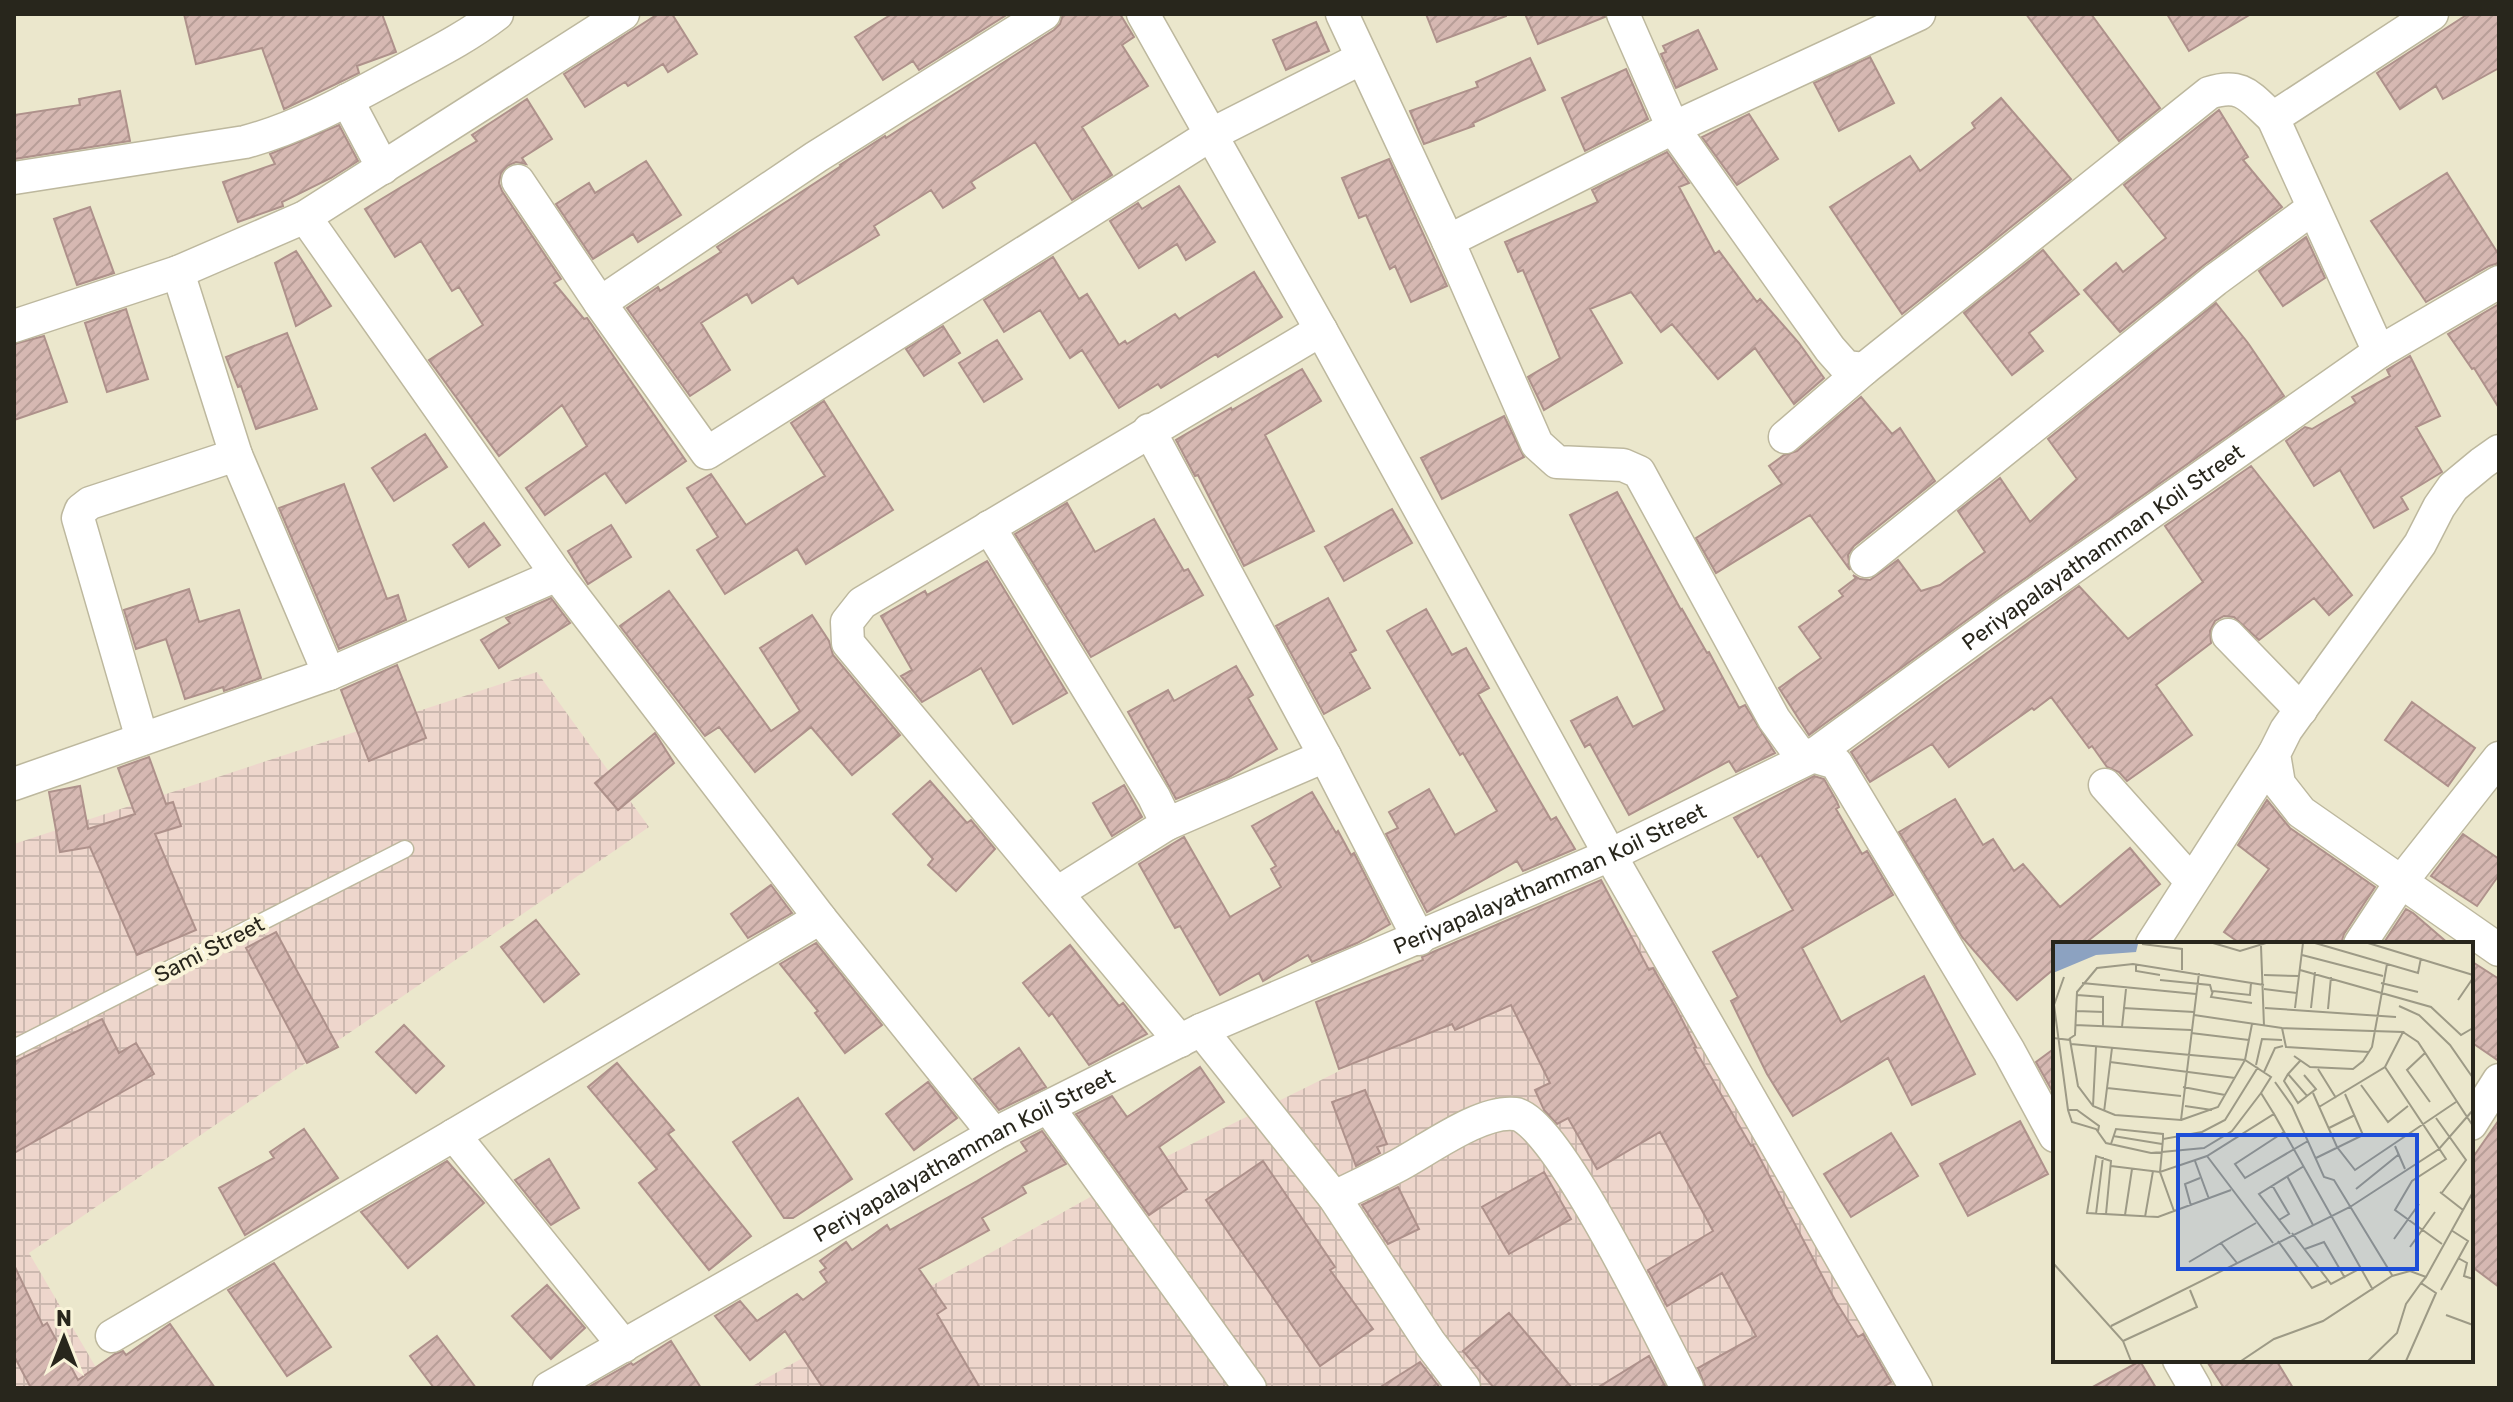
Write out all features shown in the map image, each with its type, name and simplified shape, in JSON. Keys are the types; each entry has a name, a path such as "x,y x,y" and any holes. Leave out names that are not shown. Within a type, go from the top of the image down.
{"street":[{"path":"14,178 245,142 271,135 347,100 473,32 497,14"},
{"path":"14,326 178,272 305,217 623,14"},
{"path":"600,303 816,157 1044,14"},
{"path":"1143,14 1610,855 1916,1388"},
{"path":"1342,14 1448,241 1537,444 1557,462 1623,465 1639,472 1774,719 1798,752 1836,763 2009,1051 2053,1132"},
{"path":"1623,14 1673,128 1830,349 1846,367 1864,369"},
{"path":"1448,241 1673,128 1919,14"},
{"path":"2273,118 2432,14"},
{"path":"518,181 707,453 1212,134 1362,58"},
{"path":"1785,437 1864,369 2209,93 2225,87 2243,90 2273,118 2379,352"},
{"path":"347,100 383,168"},
{"path":"1866,561 2215,280 2313,208"},
{"path":"305,217 557,575 820,918 994,1134"},
{"path":"178,272 236,455 329,674"},
{"name":"Periyapalayathamman Koil Street","path":"549,1388 994,1134 1190,1036 1610,855 1811,757 1996,622 2379,352 2499,282"},
{"path":"1321,330 862,603 847,622 848,643 1057,893 1334,1197 1430,1343 1464,1388"},
{"path":"1149,430 1325,756 1419,939"},
{"path":"2153,942 2274,754 2286,730 2420,544 2453,487 2499,451"},
{"path":"142,739 78,518 81,510 90,503 236,455"},
{"path":"989,527 1154,797 1167,824"},
{"path":"14,784 329,674 557,575"},
{"path":"2228,635 2301,710"},
{"path":"2274,754 2279,784 2301,812 2499,950"},
{"path":"1057,893 1167,824 1325,756"},
{"path":"2361,942 2401,882 2499,758"},
{"path":"2105,785 2191,881"},
{"path":"112,1336 820,918"},
{"path":"2473,1121 2499,1080"},
{"path":"1048,1107 1250,1388"},
{"path":"1334,1197 1483,1118 1515,1114 1529,1118 1548,1140 1604,1229 1687,1388"},
{"path":"454,1135 624,1346"},
{"path":"2180,1362 2195,1388"}],"lane":[{"name":"Sami Street","path":"14,1048 405,849"}],"shaded area":[{"path":"537,672 649,827 29,1253 108,1388 14,1388 14,844"},
{"path":"1646,919 1897,1388 749,1388 1135,1172"}],"building":[{"path":"184,14 382,14 396,52 357,66 359,73 284,109 262,48 196,64"},
{"path":"658,14 672,14 697,54 668,72 663,64 628,86 625,82 585,107 564,74"},
{"path":"892,14 1008,14 919,70 913,61 883,80 855,37"},
{"path":"1063,14 1120,14 1134,37 1122,45 1148,86 1082,127 1112,175 1072,200 1035,142 971,182 975,188 943,208 931,190 874,226 879,235 798,284 793,277 752,303 747,294 701,323 730,370 690,396 627,308 721,252 717,247 1054,30"},
{"path":"1426,14 1506,14 1506,16 1437,42"},
{"path":"1525,14 1604,14 1605,17 1538,44"},
{"path":"2026,14 2091,14 2160,108 2119,141"},
{"path":"2167,14 2251,14 2189,51"},
{"path":"2468,14 2499,14 2499,68 2443,99 2436,86 2400,109 2377,73"},
{"path":"1316,22 1329,51 1286,70 1273,40"},
{"path":"1698,30 1717,69 1676,88 1661,54 1666,52 1663,46"},
{"path":"1870,57 1894,103 1839,131 1814,83"},
{"path":"1530,58 1545,90 1473,123 1474,126 1424,144 1410,111 1478,87 1476,82"},
{"path":"1626,69 1648,119 1585,151 1562,98"},
{"path":"120,91 130,141 14,159 14,115 80,105 79,99"},
{"path":"2001,98 2071,179 1902,314 1830,207 1910,156 1920,171 1975,128 1972,123"},
{"path":"527,99 552,139 522,158 526,164 516,162 507,166 501,173 499,183 502,191 561,279 554,283 584,319 587,318 686,461 626,503 605,473 545,515 526,488 587,446 562,405 499,456 429,360 483,325 459,287 452,291 421,241 395,257 365,209 477,141 472,135"},
{"path":"2219,110 2248,157 2243,160 2282,207 2120,332 2084,290 2116,263 2123,272 2166,238 2124,185"},
{"path":"1749,114 1778,159 1737,185 1702,137"},
{"path":"339,125 358,161 282,202 283,206 238,222 223,182 275,164 270,154"},
{"path":"1667,152 1689,183 1679,187 1715,254 1719,251 1757,302 1760,299 1799,343 1824,378 1794,404 1755,348 1718,379 1672,324 1661,332 1631,292 1590,309 1622,363 1544,410 1528,377 1560,358 1523,270 1518,272 1505,242 1598,202 1592,190"},
{"path":"1389,159 1447,286 1411,302 1395,266 1390,269 1366,215 1359,218 1342,178"},
{"path":"646,161 681,215 638,242 633,234 593,259 556,204 589,183 595,193"},
{"path":"2447,173 2499,255 2499,263 2426,302 2371,221"},
{"path":"1179,186 1215,242 1186,260 1177,244 1139,268 1110,221 1138,203 1142,209"},
{"path":"90,207 114,273 77,285 54,219"},
{"path":"2306,237 2325,278 2283,306 2259,271"},
{"path":"2043,250 2079,294 2029,333 2043,351 2012,375 1964,313"},
{"path":"296,251 331,306 296,326 275,263"},
{"path":"1053,257 1079,299 1087,294 1119,345 1125,341 1127,344 1175,314 1179,319 1254,272 1282,317 1218,357 1216,354 1161,388 1158,384 1119,408 1082,350 1070,358 1040,310 1004,332 984,300"},
{"path":"2216,303 2284,396 1809,735 1779,688 1821,658 1799,627 1843,596 1839,591 1856,578 1853,575 1870,580 1898,560 1921,591 1940,585 1985,552 1958,511 2000,478 2030,522 2077,479 2048,439"},
{"path":"2499,304 2499,408 2448,334"},
{"path":"126,309 148,379 107,392 85,323"},
{"path":"943,326 960,353 924,376 906,349"},
{"path":"287,333 317,409 256,429 241,386 238,387 226,357"},
{"path":"44,336 67,402 14,420 14,344"},
{"path":"997,340 1022,379 984,402 959,363"},
{"path":"2410,356 2440,416 2416,427 2442,472 2401,497 2408,509 2374,528 2340,470 2314,486 2286,441 2305,427 2312,429 2356,403 2352,397 2390,376 2387,370"},
{"path":"1302,369 1321,401 1265,435 1314,531 1244,566 1198,475 1195,476 1176,440"},
{"path":"1861,397 1892,434 1900,428 1935,481 1854,546 1848,555 1850,570 1810,515 1716,573 1696,538 1782,484 1769,466 1784,455 1797,451"},
{"path":"824,401 893,510 806,564 797,549 725,594 697,550 718,537 687,488 711,474 746,525 825,476 791,423"},
{"path":"1504,416 1524,457 1442,499 1421,458"},
{"path":"425,434 447,467 394,501 372,468"},
{"path":"2251,466 2352,595 2329,615 2314,598 2259,640 2234,617 2224,616 2215,621 2210,631 2211,643 2156,685 2192,735 2127,781 2119,772 2107,767 2092,746 2089,748 2051,697 1949,767 1932,744 1870,782 1851,752 2079,586 2128,639 2203,582 2165,526"},
{"path":"344,484 387,599 398,595 406,620 339,649 279,508"},
{"path":"1617,492 1739,708 1745,705 1775,753 1736,772 1729,761 1629,815 1590,744 1585,747 1571,721 1617,697 1633,727 1665,710 1570,515"},
{"path":"1067,503 1095,552 1154,519 1184,571 1188,569 1203,595 1091,657 1015,534"},
{"path":"1392,509 1412,543 1344,581 1325,547"},
{"path":"484,523 500,545 469,567 453,545"},
{"path":"611,525 631,557 588,584 568,551"},
{"path":"987,561 1067,693 1013,724 981,668 922,702 901,676 912,670 881,616 925,591 927,595"},
{"path":"189,589 199,622 239,610 261,678 224,691 223,687 185,699 166,639 136,649 124,610"},
{"path":"669,591 771,731 800,711 760,648 812,615 829,641 833,655 900,735 852,775 811,727 755,772 719,727 705,736 620,626"},
{"path":"551,598 570,623 499,668 481,640 510,623 506,618"},
{"path":"1328,598 1356,650 1350,653 1370,688 1324,714 1276,626"},
{"path":"1426,609 1452,655 1466,648 1489,688 1478,694 1551,820 1556,817 1575,849 1523,871 1517,861 1427,912 1386,834 1398,828 1389,812 1429,789 1455,835 1497,811 1387,631"},
{"path":"397,665 426,738 369,761 341,690"},
{"path":"1236,666 1253,695 1248,698 1277,749 1229,777 1176,799 1128,712 1168,690 1174,701"},
{"path":"2412,702 2475,748 2448,786 2385,740"},
{"path":"655,733 674,763 618,810 595,783"},
{"path":"149,757 166,804 173,802 181,826 155,834 196,930 137,955 90,847 60,852 49,792 80,786 88,829 135,814 118,768"},
{"path":"1814,776 1824,779 1839,807 1836,809 1862,854 1867,851 1893,895 1802,948 1841,1022 1924,976 1975,1074 1912,1105 1888,1058 1793,1116 1767,1074 1731,1001 1738,997 1713,952 1793,910 1761,855 1758,857 1734,818"},
{"path":"930,781 967,823 971,820 995,849 956,891 928,865 933,859 893,814"},
{"path":"1124,785 1142,817 1112,836 1093,803"},
{"path":"1312,792 1351,855 1354,853 1390,924 1357,943 1312,962 1308,955 1263,981 1259,973 1220,995 1180,926 1175,928 1139,864 1184,837 1230,917 1281,887 1271,869 1276,866 1252,826"},
{"path":"1955,799 1983,845 1993,839 2014,871 2023,864 2060,907 2130,848 2160,884 2087,942 2053,942 2053,970 2017,1000 1962,937 1899,832"},
{"path":"2267,800 2290,828 2375,887 2342,942 2238,942 2224,932 2269,869 2238,845"},
{"path":"2463,834 2499,859 2499,875 2477,906 2431,876"},
{"path":"1601,880 1649,970 1653,968 1694,1048 1753,1145 1836,1302 1858,1337 1863,1334 1891,1382 1882,1388 1706,1388 1698,1368 1756,1336 1722,1273 1667,1306 1648,1270 1713,1231 1660,1132 1597,1169 1568,1118 1557,1124 1544,1110 1535,1090 1550,1083 1511,1005 1455,1030 1452,1024 1339,1069 1316,1002 1423,960 1422,957 1433,952"},
{"path":"771,885 792,913 748,938 731,914"},
{"path":"2406,909 2447,942 2384,942"},
{"path":"536,920 579,974 544,1002 501,947"},
{"path":"276,932 338,1047 307,1063 246,948"},
{"path":"816,943 882,1025 845,1053 815,1013 818,1011 780,964"},
{"path":"1070,945 1119,1006 1123,1003 1147,1034 1089,1065 1052,1013 1049,1016 1023,983"},
{"path":"2473,962 2499,979 2499,1061 2473,1043"},
{"path":"102,1019 119,1053 136,1043 154,1074 14,1153 14,1062"},
{"path":"404,1025 444,1066 416,1093 376,1052"},
{"path":"1019,1048 1046,1087 999,1110 974,1079"},
{"path":"2053,1049 2053,1092 2036,1062"},
{"path":"617,1063 674,1130 668,1134 751,1236 709,1270 639,1183 657,1169 588,1087"},
{"path":"1200,1067 1224,1102 1159,1147 1187,1189 1149,1215 1076,1114 1112,1096 1127,1117"},
{"path":"928,1082 957,1118 914,1150 886,1114"},
{"path":"1365,1090 1387,1144 1377,1147 1380,1153 1356,1166 1332,1102"},
{"path":"798,1098 852,1179 793,1218 784,1218 733,1142"},
{"path":"2499,1120 2499,1287 2473,1268 2473,1157"},
{"path":"2020,1121 2048,1174 1968,1216 1940,1164"},
{"path":"304,1129 338,1178 245,1235 219,1188 274,1158 270,1152"},
{"path":"1042,1131 1066,1164 1022,1186 1026,1193 982,1218 989,1230 919,1269 946,1308 937,1314 980,1388 823,1388 785,1331 750,1360 715,1316 740,1301 757,1321 797,1294 803,1300 827,1282 820,1272 826,1268 820,1261 846,1242 852,1250 887,1225 890,1230 977,1181 1027,1151 1021,1142"},
{"path":"1891,1133 1918,1176 1851,1217 1824,1174"},
{"path":"549,1159 579,1208 551,1225 515,1180"},
{"path":"447,1161 484,1203 408,1268 361,1212"},
{"path":"1263,1161 1335,1267 1330,1270 1373,1329 1320,1366 1206,1200"},
{"path":"1544,1172 1571,1219 1509,1254 1482,1207"},
{"path":"1398,1187 1419,1229 1388,1244 1362,1205"},
{"path":"274,1263 331,1347 287,1376 228,1290"},
{"path":"14,1265 43,1326 47,1323 78,1380 115,1354 123,1351 126,1355 170,1324 215,1388 31,1388 14,1356"},
{"path":"547,1285 585,1328 551,1359 512,1316"},
{"path":"1509,1313 1572,1388 1494,1388 1463,1351"},
{"path":"437,1336 476,1388 434,1388 410,1356"},
{"path":"671,1341 701,1388 587,1388 631,1363 633,1365"},
{"path":"1649,1356 1666,1388 1597,1388"},
{"path":"1420,1362 1440,1388 1379,1388"},
{"path":"2141,1362 2156,1388 2091,1388"},
{"path":"2207,1362 2277,1362 2293,1388 2224,1388"}]}
